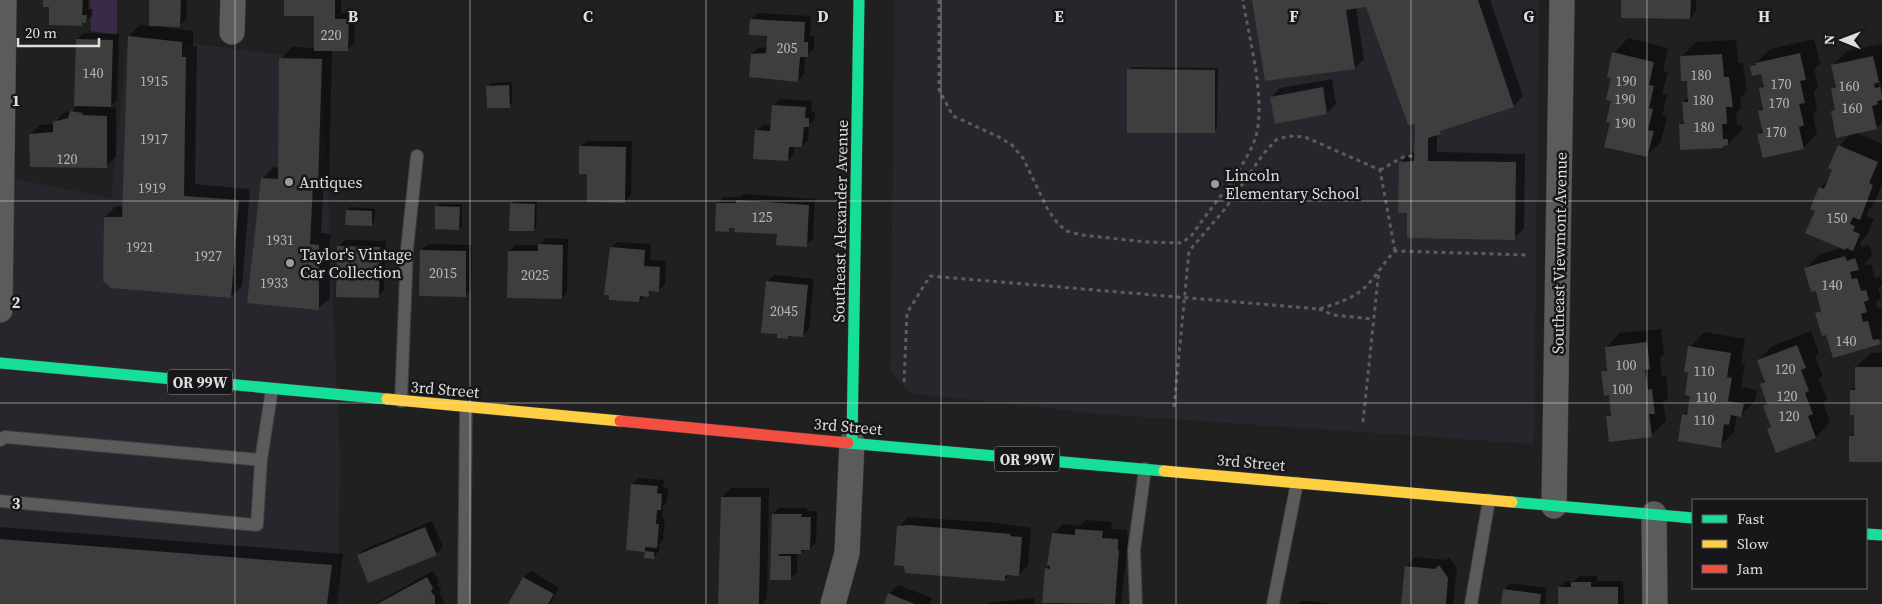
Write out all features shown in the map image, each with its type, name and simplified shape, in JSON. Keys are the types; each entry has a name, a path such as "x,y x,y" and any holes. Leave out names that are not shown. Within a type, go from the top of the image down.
{"main road":[{"name":"Southeast Alexander Avenue","path":"852,443 859,0"},
{"name":"3rd Street","path":"0,363 852,443 1692,518"},
{"path":"1867,534 1882,536"}],"street":[{"path":"0,310 4,0"},
{"path":"232,32 233,0"},
{"name":"Southeast Viewmont Avenue","path":"1554,506 1562,0"},
{"path":"833,604 847,552 852,443"},
{"path":"1654,514 1656,604"}],"lane":[{"path":"401,401 407,249 417,156"},
{"path":"0,501 257,525 261,460 272,389"},
{"path":"464,604 466,407"},
{"path":"0,440 5,437 261,460"},
{"path":"1136,604 1134,550 1145,469"},
{"path":"1273,604 1297,483"},
{"path":"1471,604 1489,500"}],"path":[{"path":"939,0 938,90 942,100 952,116 997,136 1012,145 1023,158 1048,210 1058,224 1068,231 1081,235 1147,242 1182,243 1192,234 1244,161 1256,136 1260,103 1243,0"},
{"path":"1174,407 1189,251 1226,209 1264,152 1276,140 1288,136 1305,137 1380,170"},
{"path":"1380,170 1405,156 1414,156"},
{"path":"1380,170 1395,251"},
{"path":"1395,251 1528,255"},
{"path":"1318,309 1351,299 1370,282 1395,251"},
{"path":"1363,422 1379,269"},
{"path":"904,382 907,312 930,276 1318,309 1333,315 1373,319"}],"shaded area":[{"path":"90,0 117,0 117,35 91,31"},
{"name":"Lincoln Elementary School","path":"895,0 1539,0 1534,444 1100,414 908,393 890,369"},
{"path":"128,35 322,60 340,455 338,604 0,604 0,176 111,198"}],"building":[{"path":"43,0 83,0 82,15 87,15 86,23 82,23 82,26 49,25 49,7 43,7"},
{"path":"149,0 181,0 180,27 149,26"},
{"path":"284,0 335,0 335,19 349,19 348,51 314,51 314,16 284,16"},
{"path":"1252,0 1478,0 1514,107 1440,131 1441,134 1428,138 1428,161 1516,162 1515,240 1407,238 1407,213 1398,213 1399,162 1414,161 1415,124 1408,125 1366,7 1346,10 1355,69 1265,81"},
{"path":"1621,0 1691,0 1690,19 1621,18"},
{"path":"750,19 805,22 804,42 808,42 808,57 800,57 798,82 749,77 751,54 766,53 767,36 749,35"},
{"path":"128,36 182,42 182,57 186,57 184,196 239,200 231,298 111,288 103,281 104,217 122,217"},
{"path":"76,39 113,40 111,107 74,106"},
{"path":"1612,52 1654,62 1649,85 1654,86 1649,108 1653,109 1648,130 1654,131 1647,157 1604,147 1610,123 1606,122 1611,101 1606,100 1611,78 1607,77"},
{"path":"1800,53 1806,80 1800,81 1805,103 1799,104 1804,125 1799,127 1804,149 1763,158 1757,134 1763,133 1758,111 1763,110 1759,88 1764,87 1761,74 1752,76 1750,66 1756,65 1755,63"},
{"path":"1722,54 1724,77 1729,77 1733,107 1726,107 1727,124 1722,124 1723,139 1728,139 1728,145 1723,146 1723,148 1680,150 1679,124 1684,124 1682,102 1688,102 1687,81 1681,81 1680,56"},
{"path":"1873,56 1879,82 1874,84 1875,88 1880,87 1882,97 1882,100 1877,101 1878,104 1872,106 1877,129 1836,138 1831,111 1835,110 1831,89 1836,87 1831,65"},
{"name":"Antiques","path":"279,58 322,59 318,186 313,186 310,244 319,245 319,310 247,303 261,178 278,179"},
{"path":"1127,69 1215,70 1215,133 1127,133"},
{"path":"509,85 510,108 487,108 486,86"},
{"path":"1323,87 1327,114 1275,124 1270,97"},
{"path":"772,105 806,107 805,118 809,118 809,127 804,127 802,147 789,147 788,161 753,159 755,130 770,131"},
{"path":"70,111 83,113 82,115 107,116 107,168 30,167 29,134 53,132 53,122 68,118"},
{"path":"1838,145 1878,162 1869,183 1873,185 1860,220 1853,217 1850,224 1855,226 1853,231 1860,234 1853,251 1846,248 1845,250 1805,233 1815,211 1810,209 1819,187 1824,189 1832,170 1828,168"},
{"path":"579,146 626,147 625,203 587,202 587,174 579,174"},
{"path":"736,200 809,205 807,247 776,245 777,234 734,232 735,228 729,228 729,232 715,231 716,203 736,203"},
{"path":"510,203 535,204 534,231 509,231"},
{"path":"435,206 460,207 459,230 435,229"},
{"path":"346,210 372,211 372,226 345,225"},
{"path":"538,244 563,245 562,299 507,298 508,251 538,251"},
{"path":"337,246 380,247 379,298 336,297"},
{"path":"610,247 645,250 644,266 660,267 659,292 649,291 649,297 640,296 639,302 609,300 609,295 604,295"},
{"path":"420,250 466,251 466,297 419,296"},
{"path":"1845,256 1847,261 1855,258 1859,270 1850,272 1852,279 1857,278 1861,291 1866,290 1869,300 1864,302 1867,312 1861,314 1863,322 1868,321 1873,340 1879,339 1881,344 1833,358 1826,335 1822,336 1815,313 1821,311 1816,291 1811,292 1804,268"},
{"path":"766,281 808,285 803,337 788,336 788,339 777,338 777,334 761,333"},
{"path":"1647,342 1650,369 1645,370 1648,390 1652,389 1655,414 1649,414 1652,437 1609,442 1606,416 1611,416 1609,395 1604,396 1601,371 1607,371 1605,347"},
{"path":"1797,345 1806,368 1801,370 1809,391 1805,393 1813,414 1808,416 1816,438 1776,453 1767,429 1771,427 1763,406 1767,404 1760,384 1765,382 1757,360"},
{"path":"1688,346 1731,353 1727,377 1732,378 1728,401 1744,404 1741,417 1731,415 1729,425 1724,424 1721,448 1678,441 1682,414 1687,415 1690,396 1685,395 1688,372 1684,372"},
{"path":"1855,367 1882,367 1882,462 1849,462 1849,436 1854,436 1854,415 1850,415 1850,390 1855,390"},
{"path":"631,484 658,486 657,493 662,494 661,510 657,510 656,524 659,524 657,548 645,547 645,552 626,550"},
{"path":"721,497 761,497 759,604 718,604"},
{"path":"772,514 802,514 801,517 811,517 810,550 801,550 801,554 779,554 779,556 791,556 791,580 770,580"},
{"path":"910,525 1011,534 1010,536 1022,537 1019,576 1005,576 1005,581 905,573 904,566 894,565 897,526"},
{"path":"425,527 437,555 368,583 357,555"},
{"path":"1075,529 1103,531 1102,538 1118,539 1119,550 1115,604 1042,603 1045,568 1050,569 1050,566 1047,565 1052,533 1075,535"},
{"path":"0,539 332,565 327,604 0,604"},
{"path":"645,551 654,552 654,559 644,558"},
{"path":"1439,565 1448,578 1446,604 1401,604 1405,566 1435,569"},
{"path":"427,577 433,588 431,592 435,596 435,604 377,604"},
{"path":"523,577 554,594 548,604 508,604"},
{"path":"1571,582 1591,582 1591,587 1618,587 1618,604 1558,604 1558,587 1571,587"},
{"path":"1503,589 1541,594 1540,604 1501,604"},
{"path":"888,593 902,599 915,604 884,604"}],"traffic: fast":[{"path":"852,443 859,0"},
{"path":"0,363 387,399"},
{"path":"848,443 1164,471"},
{"path":"1512,502 1692,518"},
{"path":"1867,534 1882,535"}],"traffic: slow":[{"path":"387,399 620,421"},
{"path":"1164,471 1512,502"}],"traffic: jam":[{"path":"620,421 848,443"}],"place":[{"name":"Antiques","path":"289,182"},
{"name":"Lincoln Elementary School","path":"1215,184"},
{"name":"Taylor's Vintage Car Collection","path":"290,263"}]}
